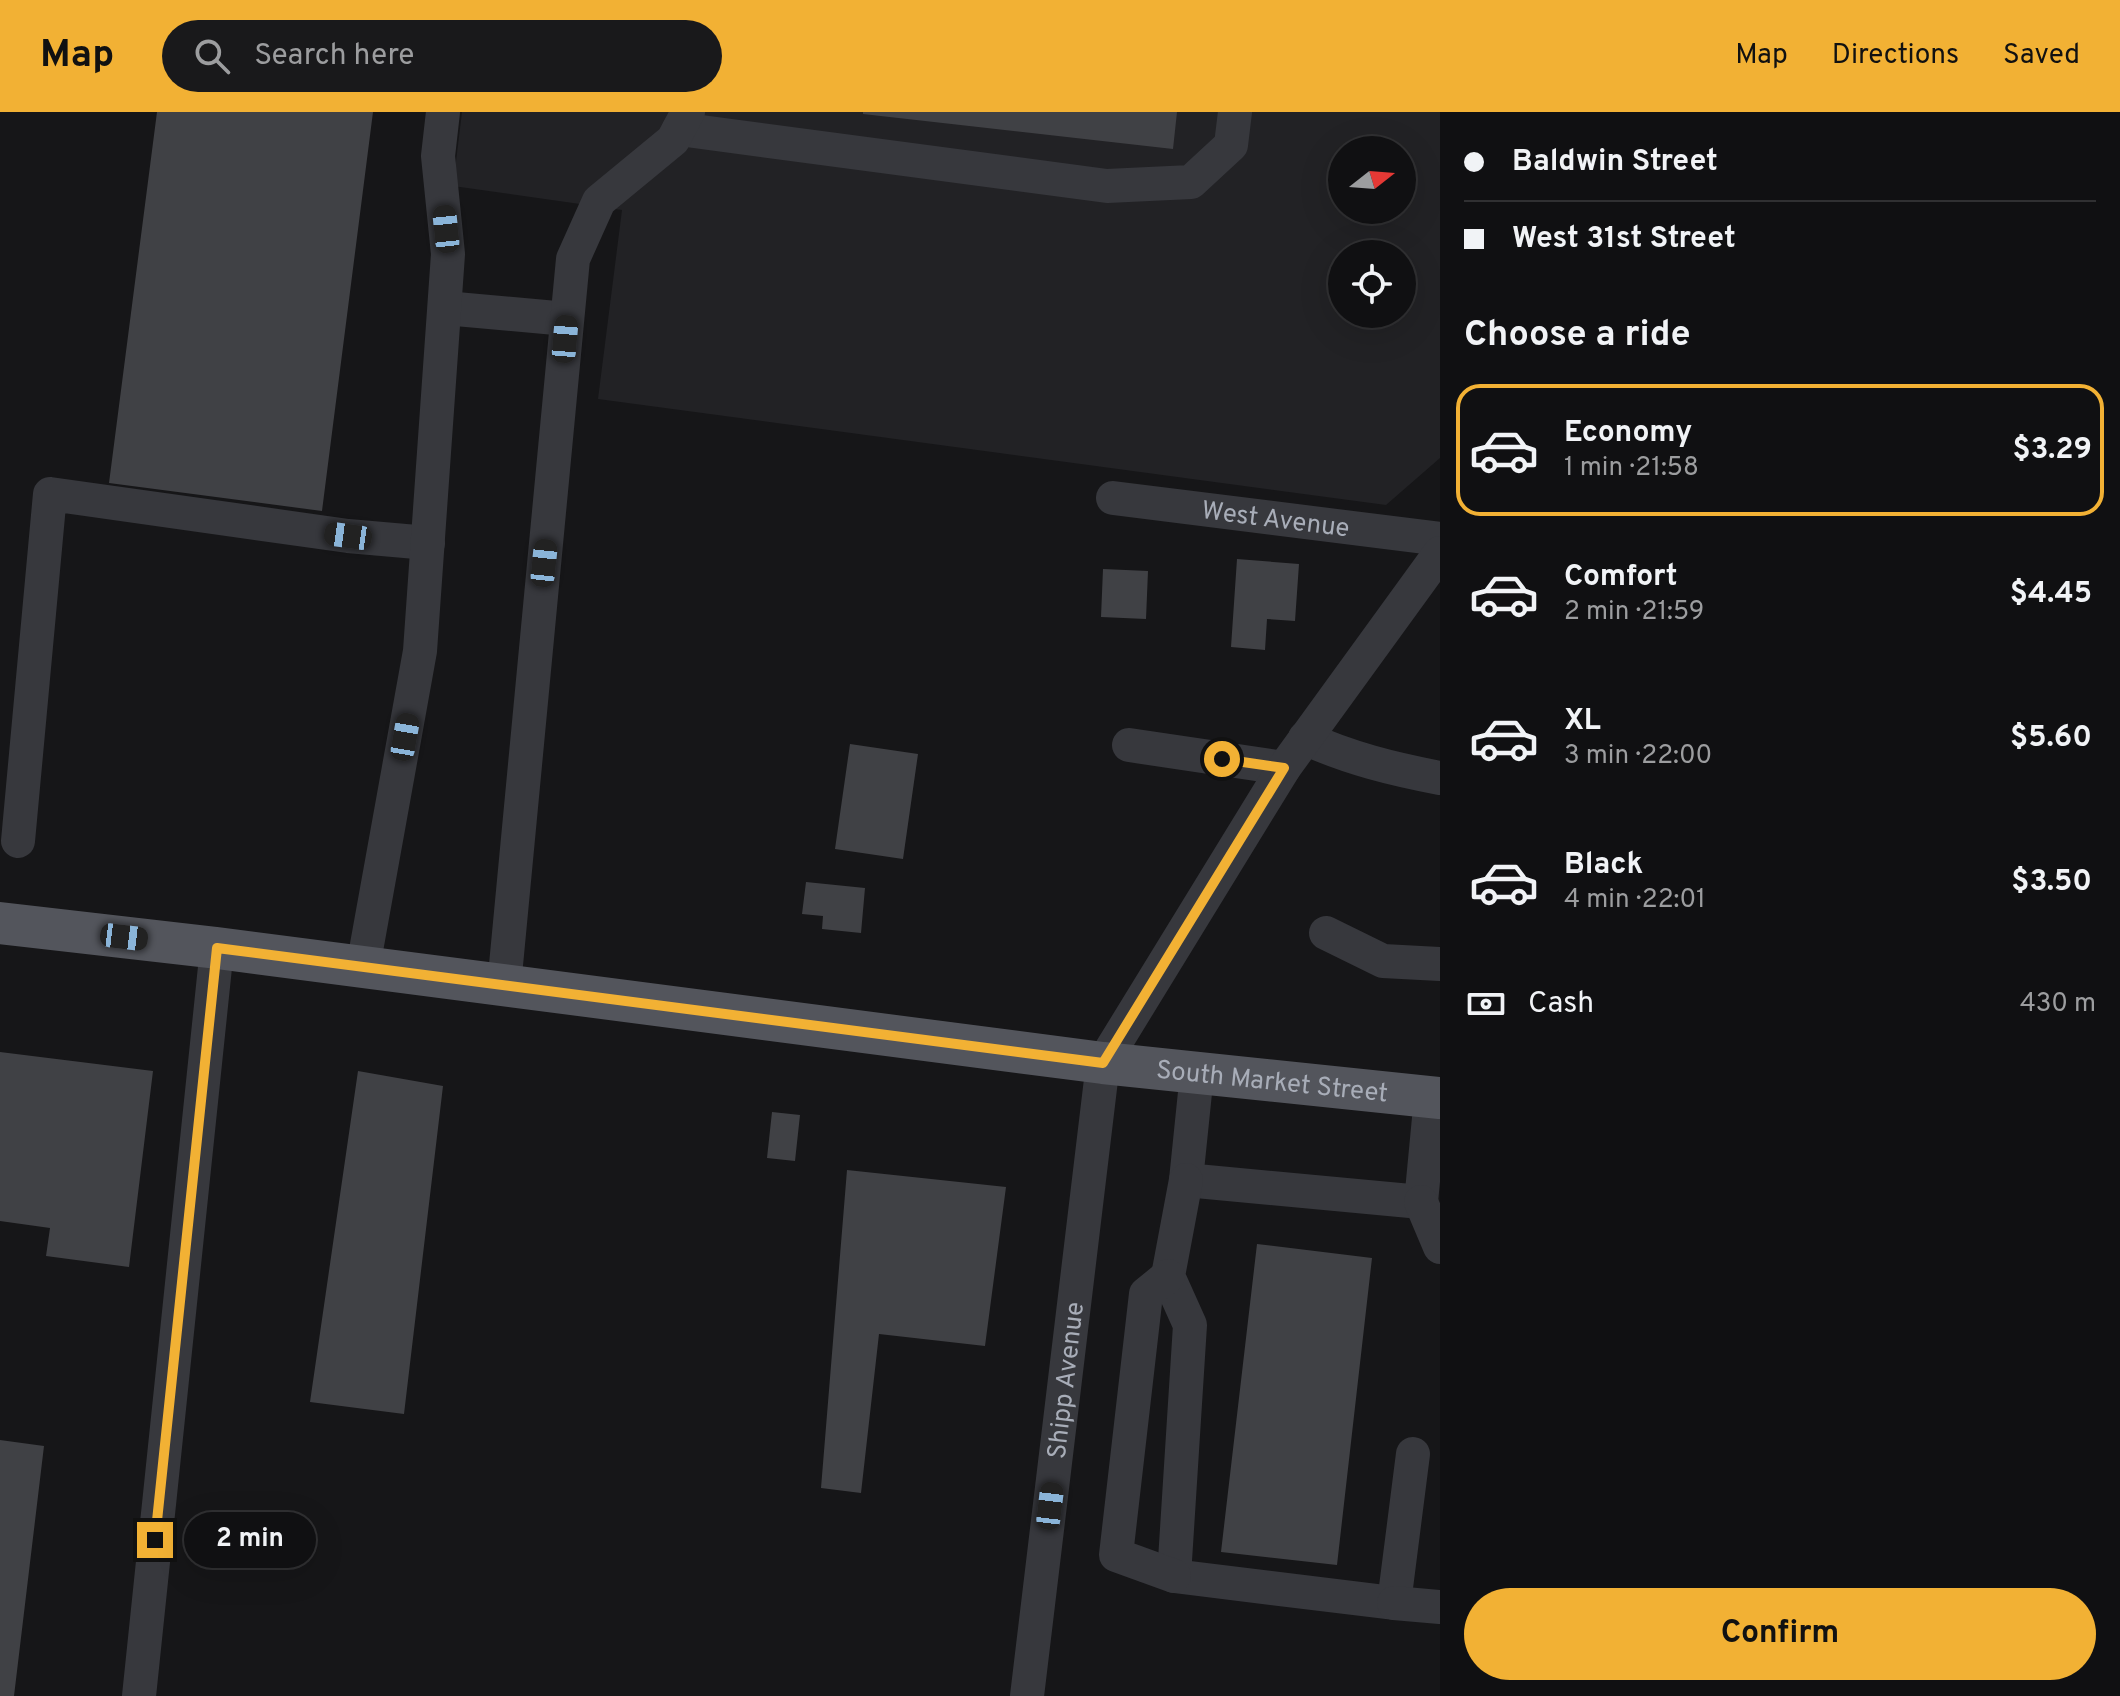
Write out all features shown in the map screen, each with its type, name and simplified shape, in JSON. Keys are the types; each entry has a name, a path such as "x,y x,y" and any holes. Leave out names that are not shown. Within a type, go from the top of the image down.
{"main road":[{"name":"South Market Street","path":"0,923 217,948 1103,1063 1436,1098"}],"street":[{"path":"363,967 420,651 448,254 438,156 443,112"},
{"path":"504,986 573,259 599,201 673,140 684,120 1107,186 1191,182 1231,145 1235,112"},
{"path":"445,308 567,319"},
{"path":"18,841 50,494 348,536 428,543"},
{"name":"West Avenue","path":"1113,498 1440,539"},
{"path":"1103,1063 1284,768 1440,553"},
{"path":"1305,738 1336,753 1440,778"},
{"path":"1129,745 1284,768"},
{"path":"1326,933 1383,961 1440,964"},
{"path":"139,1696 217,948"},
{"name":"Shipp Avenue","path":"1027,1696 1103,1063"},
{"path":"1174,1576 1190,1325 1168,1276 1186,1180 1197,1073"},
{"path":"1436,1098 1421,1202 1440,1247"},
{"path":"1186,1180 1421,1202"},
{"path":"1168,1276 1146,1294 1116,1555 1174,1576 1440,1607"},
{"path":"1394,1603 1413,1454"}],"shaded area":[{"path":"462,112 1440,112 1440,458 1386,505 598,399 622,210 453,186"}],"building":[{"path":"157,112 373,112 322,511 109,483"},
{"path":"863,112 1177,112 1173,149"},
{"path":"1237,559 1299,564 1295,621 1267,619 1265,650 1231,647"},
{"path":"1103,569 1148,571 1146,619 1101,617"},
{"path":"850,744 918,754 903,859 835,849"},
{"path":"806,882 865,888 861,933 822,929 823,916 802,914"},
{"path":"0,1052 153,1071 129,1267 46,1256 50,1228 0,1221"},
{"path":"358,1071 443,1086 404,1414 310,1402"},
{"path":"772,1112 800,1115 795,1161 767,1158"},
{"path":"847,1170 1006,1187 985,1346 879,1334 861,1493 821,1488"},
{"path":"1257,1244 1372,1258 1337,1565 1221,1552"},
{"path":"0,1440 44,1446 14,1696 0,1696"}],"route":[{"path":"155,1540 217,948 1103,1063 1284,768 1222,759"}]}
